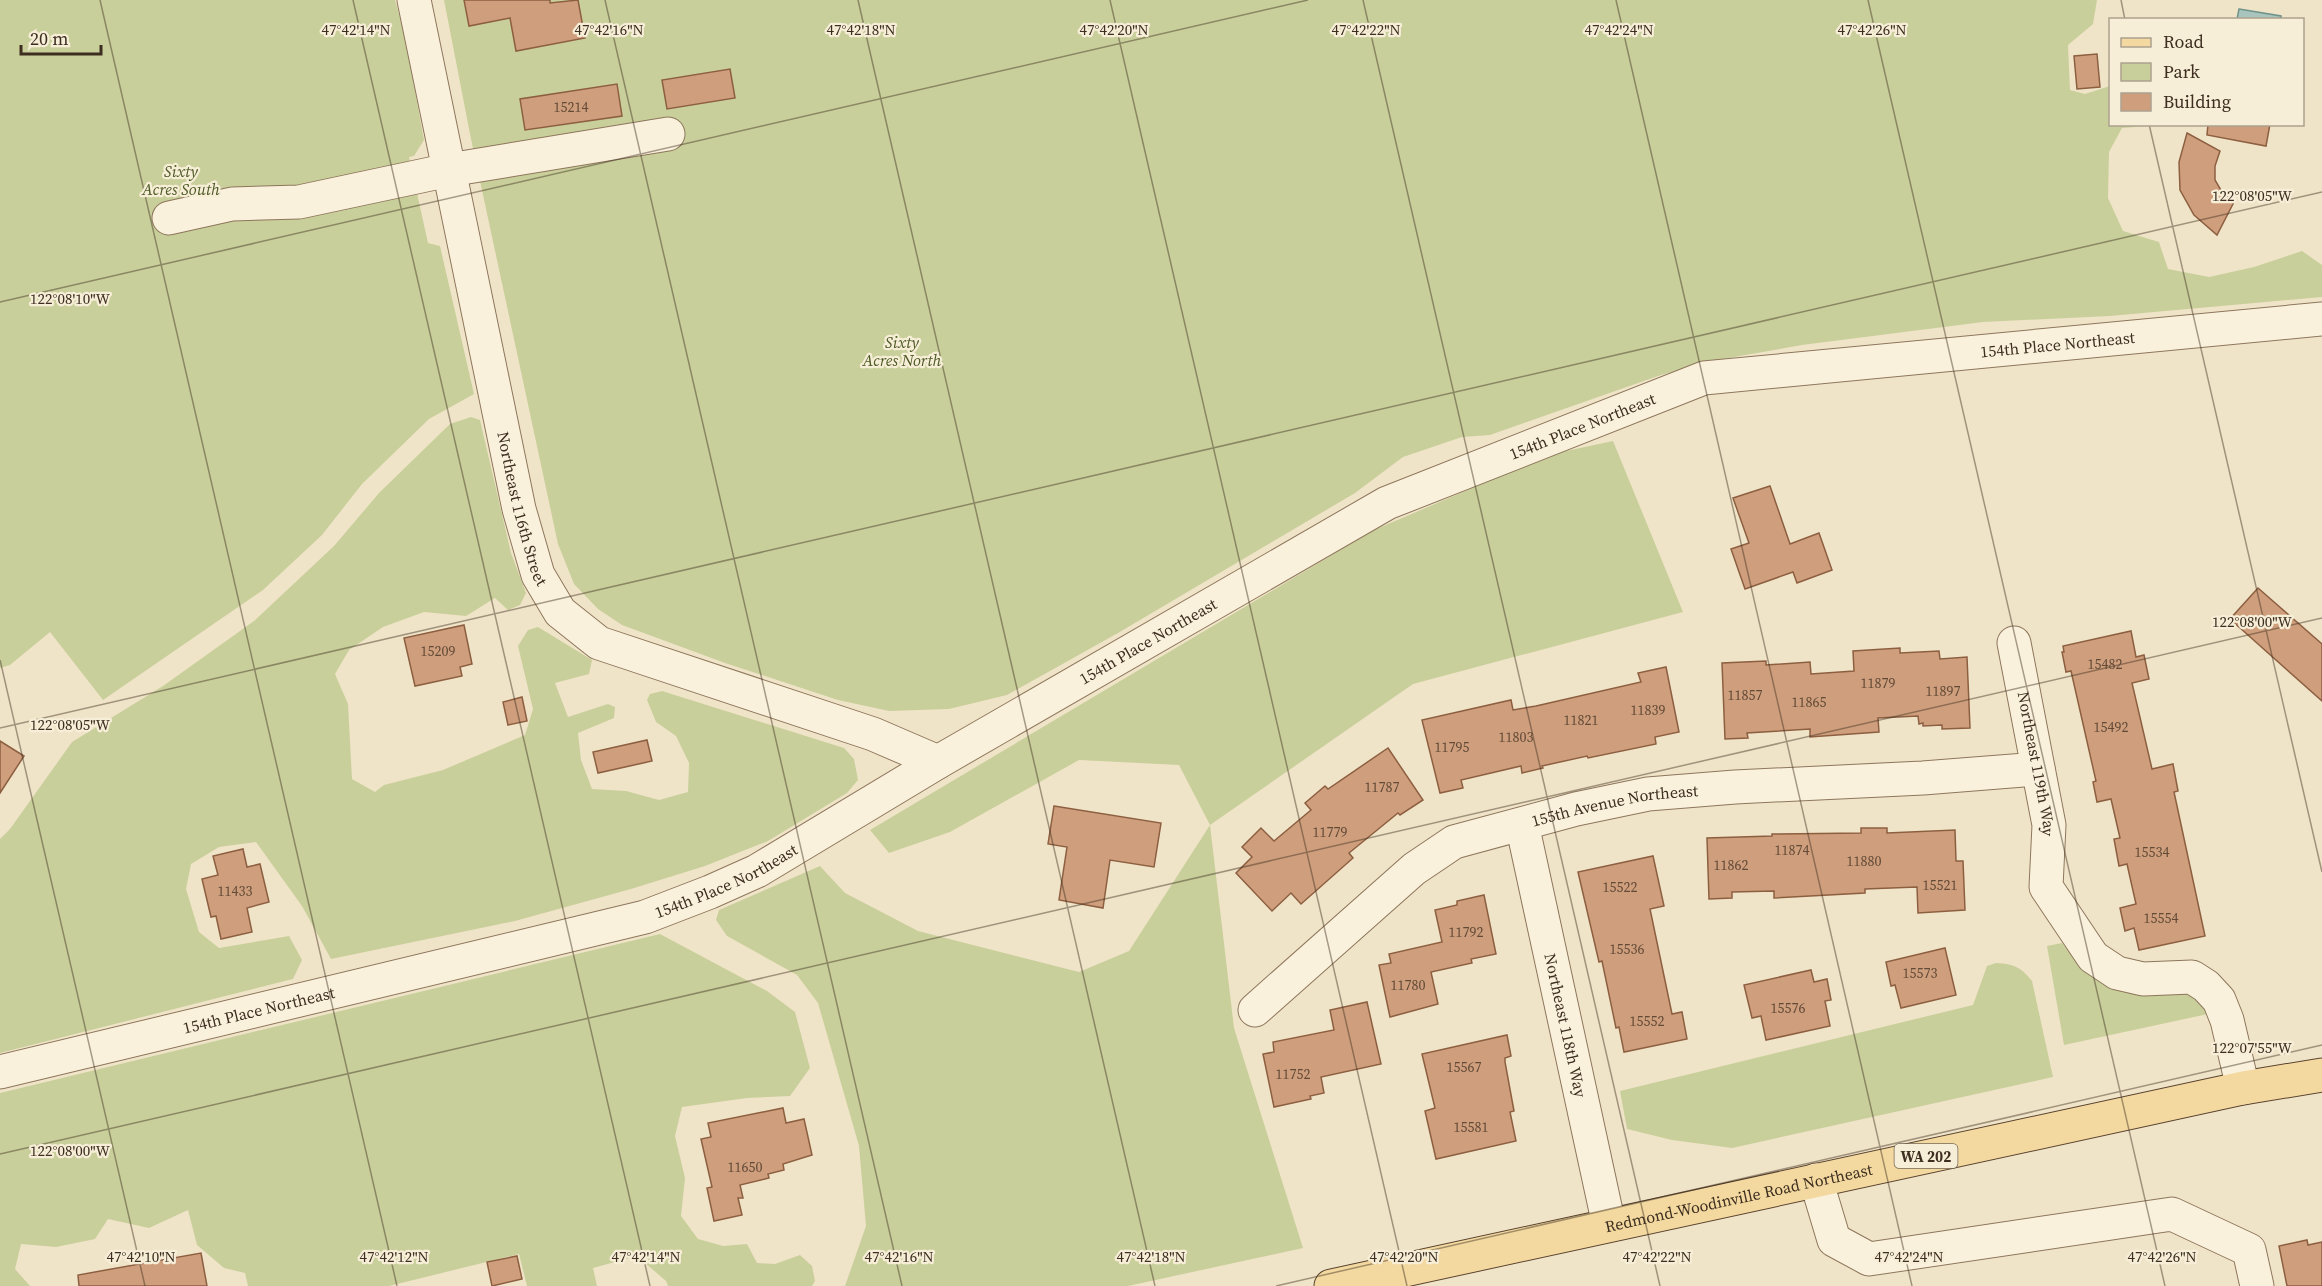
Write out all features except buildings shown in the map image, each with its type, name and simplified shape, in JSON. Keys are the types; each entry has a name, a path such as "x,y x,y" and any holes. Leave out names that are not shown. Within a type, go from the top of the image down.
{"main road":[{"name":"Redmond-Woodinville Road Northeast","path":"1331,1286 2243,1088 2322,1075"}],"street":[{"name":"Northeast 116th Street","path":"414,0 519,509 538,575 560,612 600,643 873,734 938,762"},
{"path":"169,218 232,204 299,202 449,170 668,134"},
{"name":"154th Place Northeast","path":"0,1071 645,917 710,892 757,870 938,762 1387,503 1704,378 2322,319"},
{"name":"Northeast 119th Way","path":"2014,643 2049,825 2046,887 2093,957 2117,974 2143,979 2192,977 2206,986 2219,1000 2227,1020 2243,1088"},
{"name":"155th Avenue Northeast","path":"1255,1010 1414,869 1454,842 1576,809 1648,794 2038,769"},
{"name":"Northeast 118th Way","path":"1522,824 1610,1225"},
{"path":"1816,1180 1834,1240 1869,1259 2172,1214 2248,1250 2257,1286"}],"green space":[{"name":"Sixty Acres South","path":"0,0 395,0 405,36 424,140 414,156 409,157 428,243 440,246 474,394 429,419 362,484 322,535 263,590 103,700 50,632 10,665 0,668"},
{"name":"Sixty Acres North","path":"444,0 2097,0 2093,24 2068,45 2070,90 2085,94 2109,86 2109,126 2148,126 2122,128 2109,152 2108,198 2123,231 2159,242 2168,269 2209,277 2254,267 2302,251 2322,265 2322,297 2110,316 1983,322 1802,345 1717,360 1661,375 1490,435 1462,437 1403,457 1355,493 1118,633 1007,695 949,709 889,711 838,700 725,663 622,625 598,609 574,584 558,544 471,139"},
{"path":"471,417 480,420 511,553 526,593 520,605 508,610 495,598 466,616 424,612 383,627 349,650 335,674 348,704 352,779 375,792 384,785 443,770 525,735 533,709 518,646 528,630 538,627 592,660 589,674 555,683 568,717 608,704 615,707 614,718 578,733 581,760 592,789 626,791 659,800 688,792 689,763 676,736 656,722 647,700 650,694 662,691 844,748 854,759 858,780 847,793 768,841 705,866 515,921 331,959 302,906 256,842 219,847 191,864 186,889 199,932 219,948 289,936 302,960 293,979 0,1053 0,839 10,829 72,742 163,686 254,621 334,546 379,493 450,424"},
{"path":"1613,441 1683,612 1413,684 1210,825 1179,765 1079,760 950,832 889,853 870,830 1374,530 1552,454"},
{"path":"1210,825 1234,1028 1303,1248 1128,1286 845,1286 866,1226 859,1146 818,1003 797,975 727,936 716,920 719,910 820,866 845,893 918,931 1079,972 1129,951"},
{"path":"660,934 767,991 795,1012 810,1068 790,1096 747,1098 682,1107 675,1136 685,1178 681,1216 698,1239 723,1246 747,1244 757,1263 775,1264 800,1255 812,1266 815,1281 812,1286 668,1286 666,1281 637,1256 593,1268 597,1286 527,1286 519,1254 389,1286 248,1286 245,1273 224,1268 197,1245 188,1210 149,1228 108,1219 95,1239 56,1247 21,1244 15,1269 30,1286 0,1286 0,1093"},
{"path":"2062,943 2083,970 2186,991 2205,1006 2208,1014 2064,1045 2047,946"},
{"path":"1996,963 2017,967 2032,981 2053,1077 1732,1148 1672,1140 1627,1129 1620,1091 1973,1005 1987,966"}],"water":[{"path":"2239,9 2281,16 2281,18 2237,18"}]}
